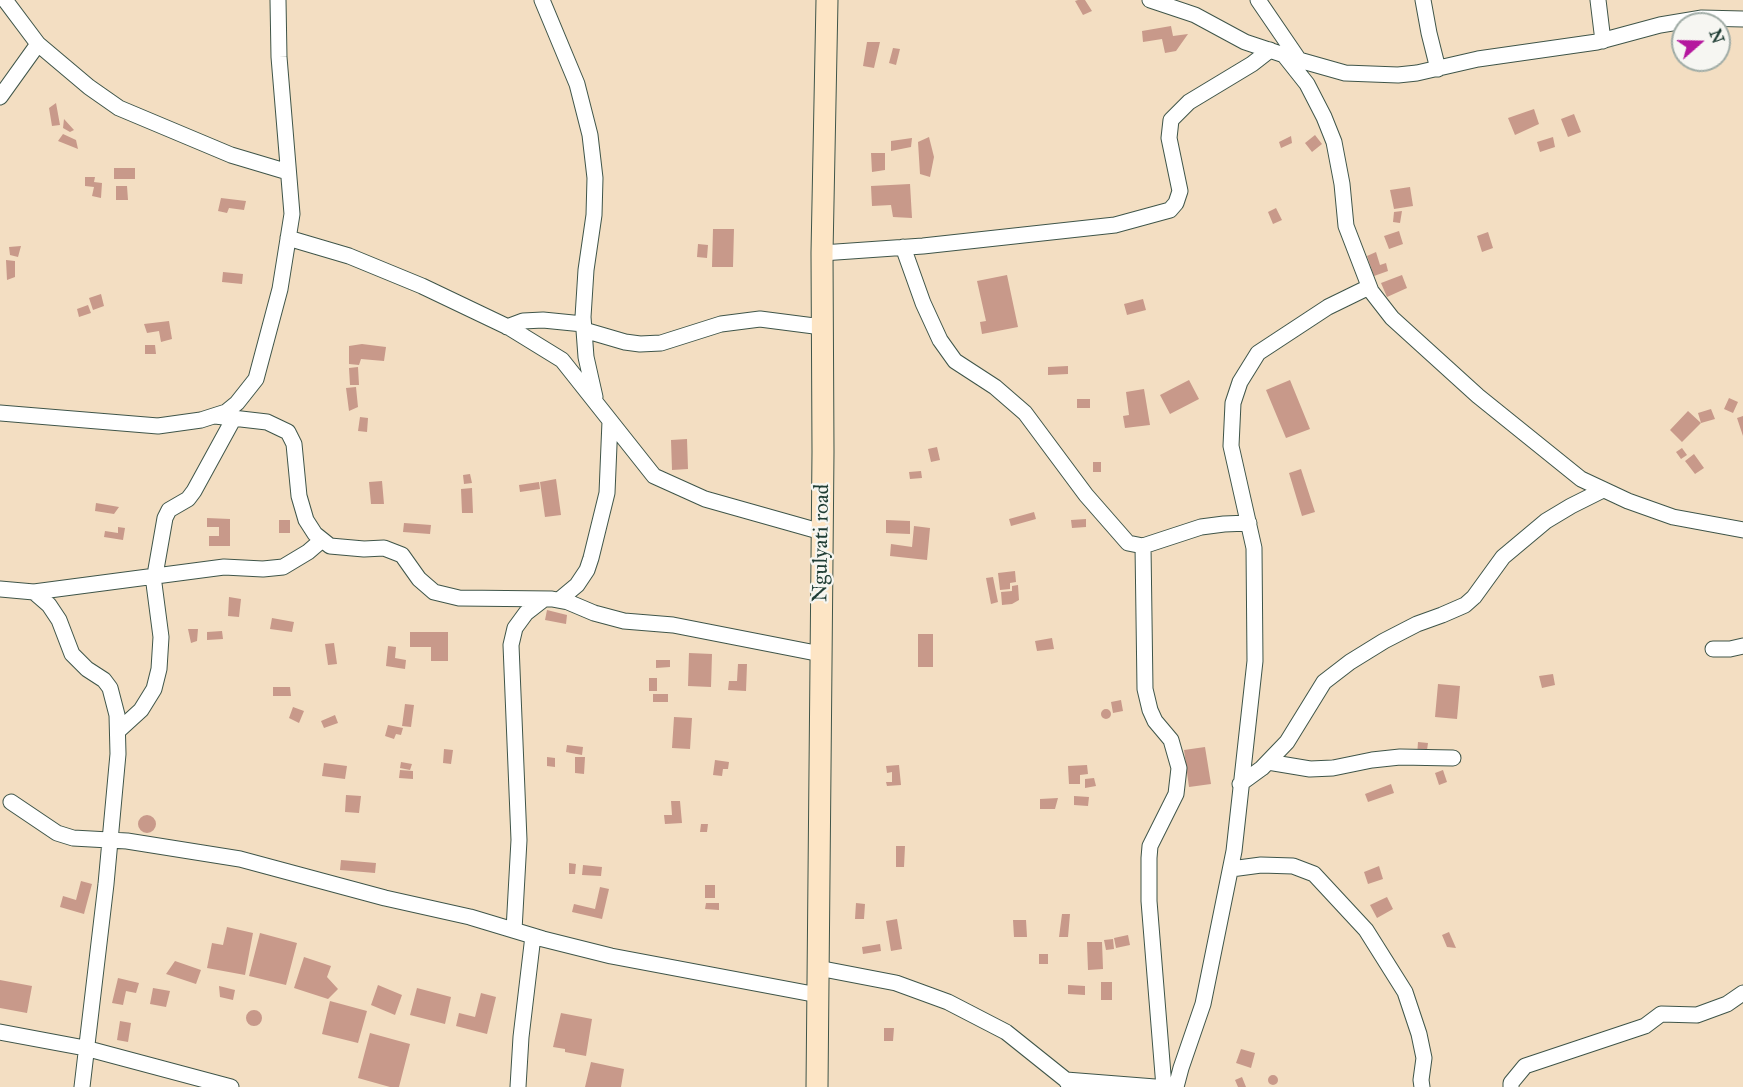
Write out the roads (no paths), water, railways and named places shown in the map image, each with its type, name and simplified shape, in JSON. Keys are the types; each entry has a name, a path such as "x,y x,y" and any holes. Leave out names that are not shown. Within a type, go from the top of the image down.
{"main road":[{"name":"Ngulyati road","path":"816,1087 822,532 822,253 827,0"}],"street":[{"path":"5,0 38,44 89,87 119,108 231,155 288,172"},
{"path":"0,413 158,426 201,420 226,412 237,403 256,379 280,289 292,214 279,57 278,0"},
{"path":"542,0 577,84 590,135 595,178 594,215 586,270 583,327 586,357 596,404"},
{"path":"1150,0 1195,15 1245,42 1299,60 1345,72 1398,75 1438,69 1478,59 1603,41 1660,25 1702,18 1743,19"},
{"path":"1258,0 1299,60"},
{"path":"1423,0 1438,69"},
{"path":"1598,0 1603,41"},
{"path":"0,97 38,44"},
{"path":"822,253 1115,225 1170,210 1176,203 1180,191 1169,138 1171,120 1189,102 1252,64 1277,53"},
{"path":"1277,53 1307,84 1324,117 1334,142 1342,184 1346,226 1369,287 1392,318 1478,396 1581,479 1628,501 1672,517 1743,530"},
{"path":"288,238 350,256 422,286 507,327 562,360 654,476 705,499 822,532"},
{"path":"903,247 923,303 940,340 955,361 995,387 1025,413 1086,495 1128,543 1143,546 1201,527 1249,524"},
{"path":"1176,1087 1203,1004 1231,869 1255,661 1254,548 1231,446 1233,403 1240,382 1258,353 1328,307 1369,287"},
{"path":"507,327 523,321 543,320 583,327 625,342 639,344 661,343 721,324 760,319 822,327"},
{"path":"215,416 267,422 288,432 294,444 299,496 306,520 315,534 330,546 384,548 402,555 419,579 434,592 459,598 559,600 624,621 673,625 821,654"},
{"path":"118,731 141,710 154,689 159,669 160,638 154,575 168,510 189,499 234,418"},
{"path":"559,600 577,585 587,570 591,558 607,493 610,421"},
{"path":"1240,784 1268,762 1287,742 1324,682 1350,662 1384,641 1417,624 1465,605 1474,597 1503,557 1546,521 1603,490"},
{"path":"0,589 34,592 224,567 263,569 283,567 322,540"},
{"path":"1143,546 1145,689 1155,721 1171,740 1180,779 1176,794 1150,846 1149,858 1149,901 1164,1087"},
{"path":"34,592 49,605 60,620 72,654 87,669 104,680 110,688 117,715 118,754 106,884 82,1087"},
{"path":"514,930 519,840 511,645 514,628 526,613 544,598"},
{"path":"1713,649 1743,646"},
{"path":"1268,762 1310,769 1333,768 1400,757 1453,758"},
{"path":"11,802 57,833 73,838 156,845 240,859 374,895 470,916 533,936 611,956 818,995"},
{"path":"1231,869 1261,865 1293,866 1314,874 1366,930 1405,992 1419,1034 1424,1058 1422,1087"},
{"path":"518,1087 521,1037 533,936"},
{"path":"818,968 896,983 948,1002 1006,1032 1068,1084 1155,1087"},
{"path":"1511,1087 1511,1083 1525,1066 1645,1026 1661,1014 1696,1015 1727,1004 1743,993"},
{"path":"0,1032 85,1048 231,1087"}]}
